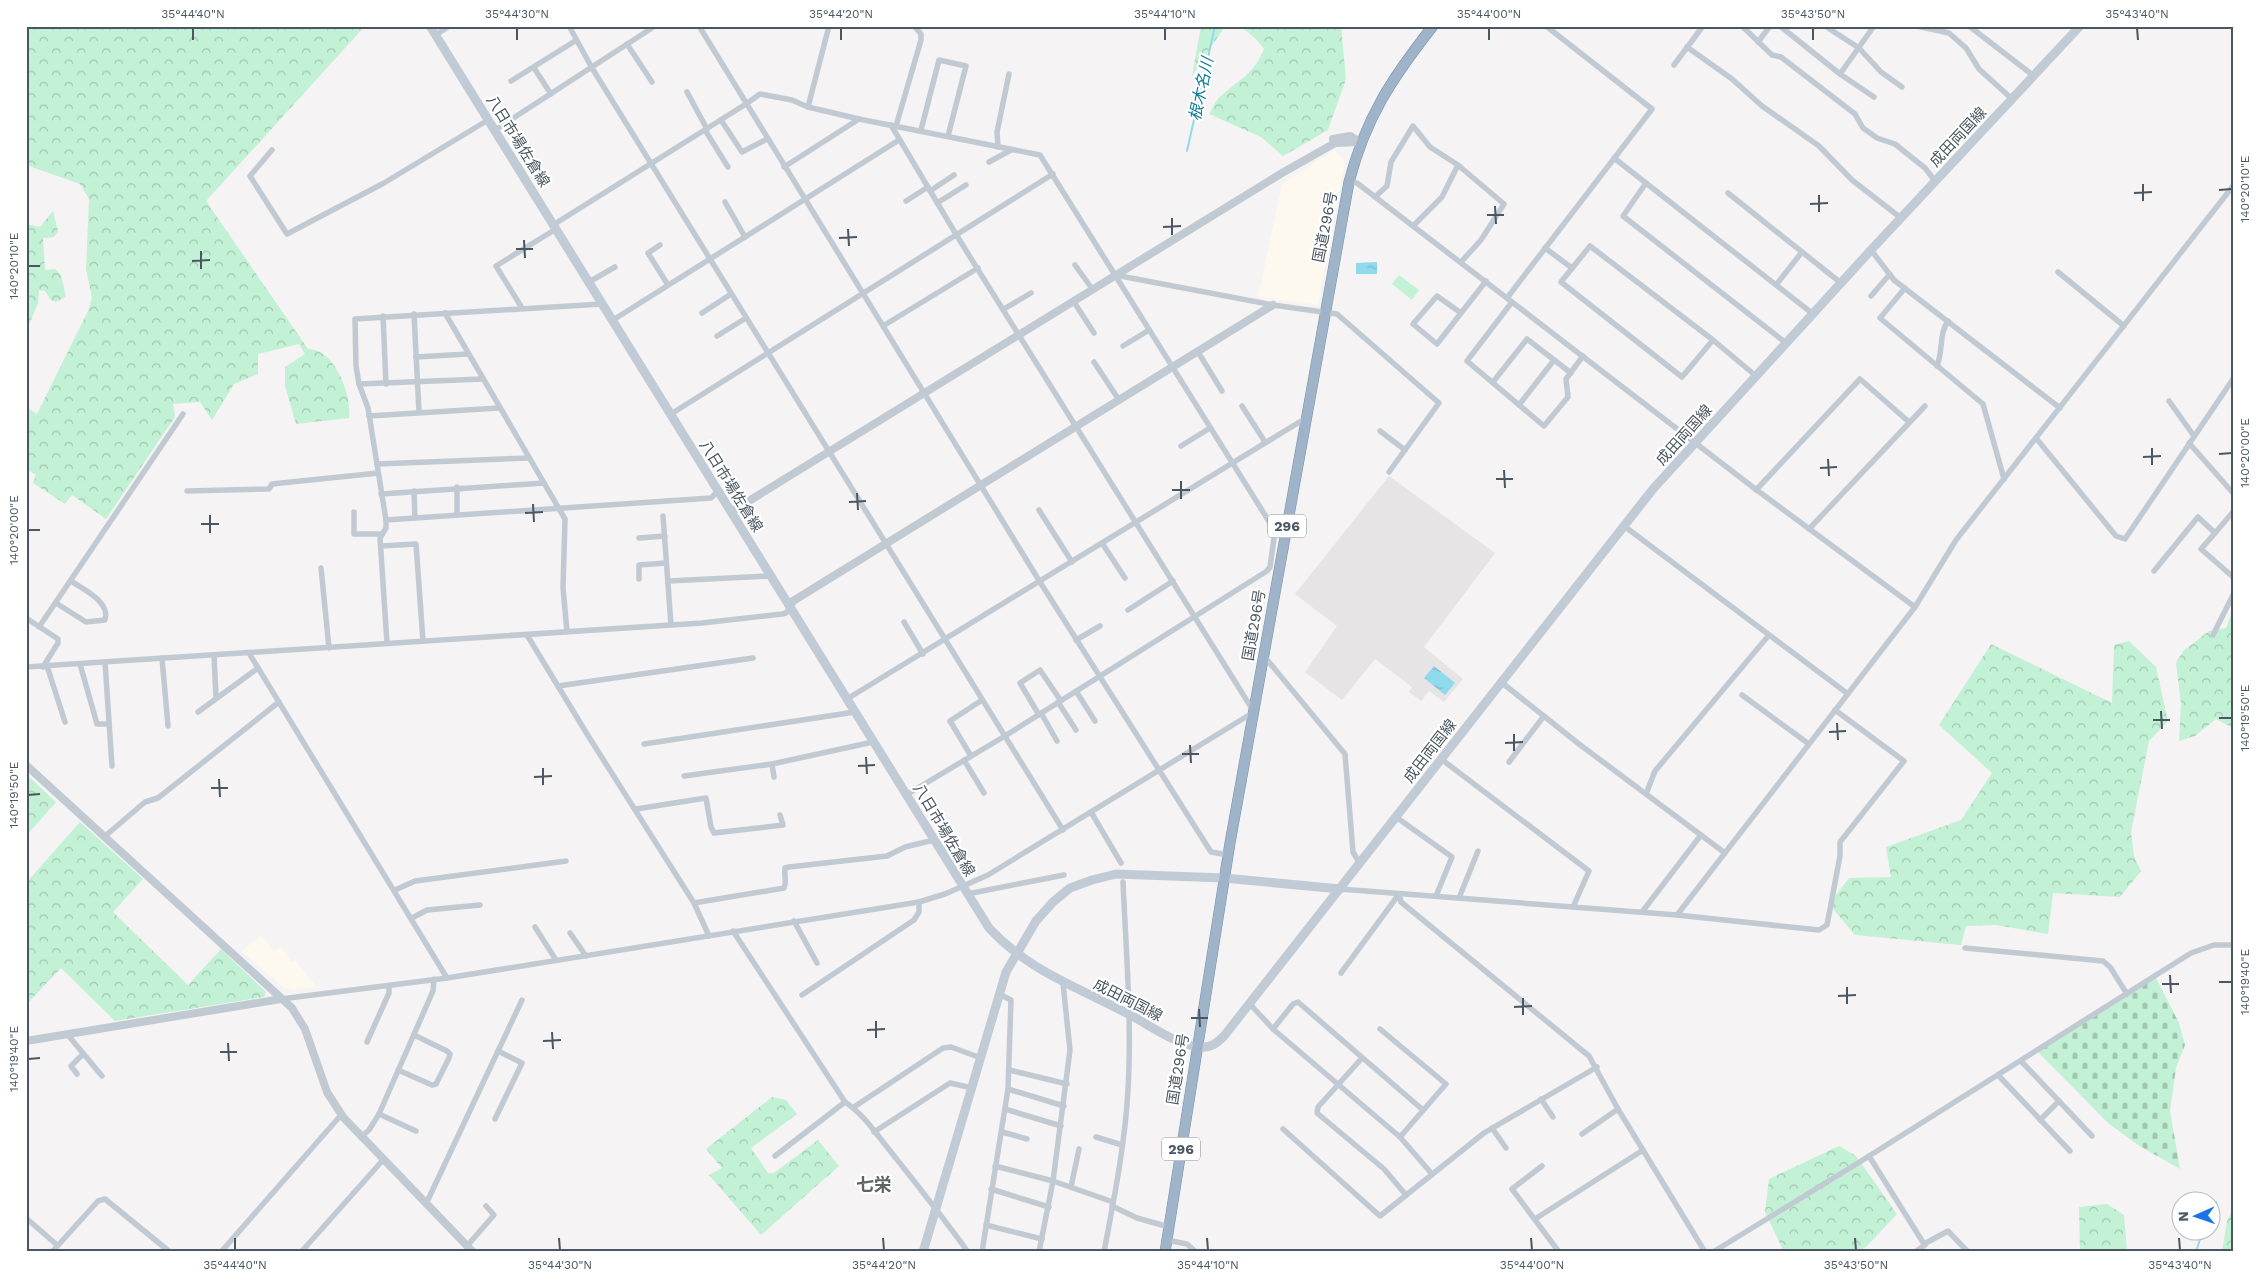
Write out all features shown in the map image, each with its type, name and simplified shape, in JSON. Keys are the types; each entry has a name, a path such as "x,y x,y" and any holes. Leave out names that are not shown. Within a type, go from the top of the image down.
{"highway":[{"name":"国道296号","path":"1165,1252 1196,1046 1264,656 1278,546 1306,418 1349,182 1360,142 1386,88 1433,26"}],"main road":[{"name":"八日市場佐倉線","path":"430,26 989,928 1015,954"},
{"name":"成田両国線","path":"1015,954 1063,983 1129,1014 1175,1039 1196,1046 1216,1044 1360,864 1653,489 1871,250 2080,26"},
{"path":"923,1252 999,994 1015,954 1036,921 1053,902 1070,888 1092,880 1123,874 1224,878 1340,889"}],"street":[{"path":"436,35 449,26"},
{"path":"569,26 575,41 1063,830"},
{"path":"495,130 592,68 647,28 655,26"},
{"path":"699,26 924,395 1158,771 1211,852 1228,855"},
{"path":"808,108 829,26"},
{"path":"26,1041 280,999 447,978 919,902 945,894 988,875 1254,712 1137,522 1075,427 899,140 893,125 921,40 921,34 914,26"},
{"path":"1546,26 1652,109 1545,248 1467,361 1544,426 1568,398 1566,380 1583,356"},
{"path":"1674,65 1703,26"},
{"path":"1742,26 1772,55 1781,57 1855,114 1863,128 1877,138 1895,144 1925,168 1935,181"},
{"path":"1758,42 1770,26"},
{"path":"1780,26 1840,74 1874,97"},
{"path":"1825,26 1859,48 1881,72 1902,87"},
{"path":"1840,74 1874,26"},
{"path":"1917,26 1949,33 1966,48 1979,69 2012,99"},
{"path":"1969,26 2034,76"},
{"path":"511,81 575,41"},
{"path":"627,44 652,82"},
{"path":"1687,47 1732,79 1762,106 1820,146 1852,180 1901,218"},
{"path":"921,130 939,60 966,66 948,136"},
{"path":"534,68 551,94"},
{"path":"998,147 997,132 1009,74"},
{"path":"687,92 728,167"},
{"path":"522,308 496,266 651,162 760,94 792,100 808,108 921,130 1042,157 1275,531 1278,546 1267,571 1005,736 906,795"},
{"path":"784,167 859,119"},
{"path":"272,150 250,176 288,234 384,183 488,120"},
{"path":"721,120 742,152 767,139"},
{"path":"1374,197 1387,186 1391,162 1413,126 1430,148 1458,165 1504,204 1481,240 1461,262"},
{"path":"731,512 1020,336 1115,275 1282,173 1322,144 1334,138 1350,136 1360,142"},
{"path":"613,320 710,258 805,201 899,140"},
{"path":"989,162 1011,150"},
{"path":"1614,158 1813,314"},
{"path":"1413,226 1442,197 1458,165"},
{"path":"671,414 1053,174"},
{"path":"906,201 954,175"},
{"path":"1349,182 1357,183 1756,490 1914,607"},
{"path":"1646,183 1623,216 1786,343"},
{"path":"937,203 966,186"},
{"path":"1677,915 1914,607 1956,540 2233,186"},
{"path":"1728,192 1841,283"},
{"path":"725,202 745,237"},
{"path":"660,245 648,253 668,285"},
{"path":"1713,340 1682,378 1561,282 1590,246 1713,340 1756,376"},
{"path":"1545,248 1572,268"},
{"path":"1871,250 1890,274 1905,288 2060,408"},
{"path":"1776,285 1802,252"},
{"path":"1075,265 1093,290"},
{"path":"589,282 615,267"},
{"path":"883,326 978,268"},
{"path":"2058,272 2124,326"},
{"path":"1870,296 1890,274"},
{"path":"1115,275 1273,305 1337,314 1439,403 1389,472"},
{"path":"1461,313 1438,296 1413,324 1437,344 1486,282"},
{"path":"1905,288 1880,318 1983,404 2004,480"},
{"path":"1004,309 1031,293"},
{"path":"702,312 731,294"},
{"path":"1074,302 1094,333"},
{"path":"387,643 381,546 382,534 386,528 386,520 368,416 359,384 355,356 355,319 602,304"},
{"path":"26,667 671,625 786,613 793,601 886,542 981,486 1273,305"},
{"path":"445,313 564,519 563,588 567,632"},
{"path":"414,314 419,412"},
{"path":"383,316 386,384"},
{"path":"717,336 746,318"},
{"path":"1937,366 1941,355 1944,327 1948,321"},
{"path":"1123,346 1149,330"},
{"path":"1493,382 1527,339 1571,372"},
{"path":"1198,352 1222,392"},
{"path":"416,357 468,354"},
{"path":"1519,405 1554,360"},
{"path":"1094,362 1119,400"},
{"path":"1756,490 1860,378 1909,422"},
{"path":"359,384 417,384 483,379"},
{"path":"2036,438 2116,536 2125,539 2233,379"},
{"path":"2168,401 2194,436"},
{"path":"1242,406 1265,442"},
{"path":"1809,529 1925,406"},
{"path":"368,416 499,408"},
{"path":"38,626 56,603 183,414"},
{"path":"847,699 945,641 1306,418"},
{"path":"1181,446 1210,428"},
{"path":"1380,431 1405,450"},
{"path":"2189,443 2233,493"},
{"path":"377,464 528,458"},
{"path":"187,491 269,489 272,484 378,473"},
{"path":"381,494 457,487 544,483"},
{"path":"457,487 457,515"},
{"path":"414,491 415,518"},
{"path":"386,520 711,498 718,491"},
{"path":"1039,510 1072,562"},
{"path":"354,512 354,534 382,534"},
{"path":"2233,512 2202,549 2233,577"},
{"path":"663,516 671,625"},
{"path":"2154,571 2198,518 2215,532"},
{"path":"1624,526 1848,694"},
{"path":"639,538 665,536"},
{"path":"1102,543 1125,578"},
{"path":"381,546 416,544 423,641"},
{"path":"639,579 639,565 666,563"},
{"path":"321,568 329,648"},
{"path":"668,581 771,576"},
{"path":"56,603 83,620 105,620 106,614 100,601 71,581"},
{"path":"1128,610 1173,581"},
{"path":"2212,635 2233,595"},
{"path":"26,618 58,641 45,666 65,722"},
{"path":"904,622 923,654"},
{"path":"1076,640 1100,626"},
{"path":"527,635 694,903 710,936"},
{"path":"1646,794 1655,772 1770,635"},
{"path":"249,653 447,978"},
{"path":"214,655 216,698"},
{"path":"1264,656 1345,754 1352,852 1360,864"},
{"path":"162,658 168,726"},
{"path":"558,686 753,658"},
{"path":"105,662 112,766"},
{"path":"80,664 97,724 109,724"},
{"path":"198,712 258,668"},
{"path":"1057,741 1020,683 1040,670 1076,730"},
{"path":"1501,682 1725,853"},
{"path":"1076,691 1095,721"},
{"path":"1742,696 1809,744"},
{"path":"971,756 950,721 982,700"},
{"path":"104,837 145,802 158,798 279,702"},
{"path":"1340,889 1677,915 1818,930 1827,925 1840,856 1840,842 1904,761 1835,710"},
{"path":"644,744 855,712"},
{"path":"1509,762 1544,716"},
{"path":"684,776 772,764 873,742"},
{"path":"1441,759 1589,871 1573,907"},
{"path":"964,760 984,793"},
{"path":"772,764 774,778"},
{"path":"26,765 292,1008 305,1029 324,1086 341,1115 470,1249 494,1215 486,1206"},
{"path":"636,809 706,798 711,827 714,832 784,826 780,815"},
{"path":"1091,812 1121,863"},
{"path":"1396,817 1452,857 1436,896"},
{"path":"1642,912 1701,835"},
{"path":"694,903 784,888 785,868 886,856 905,847 934,840"},
{"path":"1459,898 1478,851"},
{"path":"395,890 415,881 566,861"},
{"path":"972,893 1064,875"},
{"path":"1104,1252 1122,1145 1128,1091 1129,1014 1123,882"},
{"path":"1340,973 1399,894"},
{"path":"1399,894 1401,902 1582,1048 1597,1067 1618,1109 1705,1252"},
{"path":"802,995 914,920 920,912 919,902"},
{"path":"412,918 426,910 480,905"},
{"path":"794,921 817,963"},
{"path":"535,927 556,960"},
{"path":"733,932 846,1102 854,1107 936,1208 968,1252"},
{"path":"570,933 586,956"},
{"path":"1713,1252 2191,953 2214,945 2233,945"},
{"path":"1965,948 2103,961 2110,966 2127,994"},
{"path":"361,1137 369,1130 379,1114 433,991 434,979"},
{"path":"1039,1252 1053,1181 1070,1050 1063,983"},
{"path":"367,1042 389,993 389,986"},
{"path":"982,1252 1008,1090 1011,1000 999,994"},
{"path":"426,1204 522,1000"},
{"path":"1273,1029 1293,1004 1298,1002 1423,1110"},
{"path":"1249,1004 1273,1029 1400,1137 1432,1174"},
{"path":"1380,1029 1446,1084 1400,1137"},
{"path":"68,1034 102,1076"},
{"path":"398,1070 432,1085 436,1084 449,1058 450,1054 447,1051 414,1035"},
{"path":"854,1107 943,1048 952,1047 981,1058"},
{"path":"495,1119 522,1063 498,1051"},
{"path":"77,1074 71,1066 83,1054"},
{"path":"1362,1058 1318,1107 1317,1113 1384,1169 1406,1194"},
{"path":"2021,1061 2092,1136"},
{"path":"1283,1129 1380,1216 1492,1128 1597,1067"},
{"path":"1009,1070 1066,1084"},
{"path":"1998,1075 2070,1150"},
{"path":"874,1132 950,1083 972,1088"},
{"path":"1008,1090 1064,1106"},
{"path":"1541,1099 1553,1117"},
{"path":"2040,1120 2059,1101"},
{"path":"775,1156 846,1102"},
{"path":"1006,1109 1061,1126"},
{"path":"1582,1134 1618,1109"},
{"path":"379,1114 416,1131"},
{"path":"221,1252 341,1115"},
{"path":"1492,1128 1506,1148"},
{"path":"1002,1132 1027,1140"},
{"path":"1096,1137 1122,1145"},
{"path":"1071,1187 1079,1149"},
{"path":"1535,1219 1643,1150"},
{"path":"1869,1156 1924,1244"},
{"path":"302,1251 383,1160"},
{"path":"995,1166 1071,1187 1113,1204 1137,1218 1169,1228"},
{"path":"1542,1166 1512,1189 1559,1252"},
{"path":"991,1189 1048,1207"},
{"path":"52,1252 98,1201 105,1199 170,1252"},
{"path":"26,1218 57,1245"},
{"path":"986,1225 1042,1239"},
{"path":"1915,1252 1924,1244 1948,1231 1968,1252"},
{"path":"1167,1240 1187,1244 1196,1252"}],"shaded area":[{"path":"1334,150 1345,161 1318,305 1258,297 1282,184"},
{"path":"1389,476 1495,553 1424,647 1463,679 1444,702 1429,691 1421,701 1409,692 1412,687 1375,659 1342,700 1305,672 1337,626 1295,594"},
{"path":"262,935 274,952 281,947 292,962 295,960 317,987 294,990 284,988 241,951"}],"green space":[{"path":"26,26 365,26 206,201 308,349 318,351 334,365 340,375 348,398 349,418 296,424 285,386 285,367 305,354 299,344 258,354 258,374 234,384 212,420 200,402 173,404 175,417 106,519 72,495 65,504 33,483 36,475 30,471 26,478 26,403 27,408 37,414 88,311 92,298 86,269 89,199 80,184 26,165"},
{"path":"1201,26 1225,26 1192,76"},
{"path":"1240,26 1341,26 1346,79 1328,130 1283,156 1261,137 1209,114 1216,101 1251,70 1264,49 1256,39"},
{"path":"53,211 58,231 54,237 43,238 45,270 55,269 61,275 66,297 56,302 51,300 45,291 39,290 38,303 26,332 26,224 40,227"},
{"path":"1399,275 1419,290 1412,300 1392,284"},
{"path":"2233,609 2233,728 2216,719 2195,736 2179,741 2181,704 2176,663 2183,651 2209,631 2226,628"},
{"path":"2129,641 2156,667 2168,721 2149,741 2131,832 2134,856 2141,871 2120,897 2053,893 2048,934 1996,925 1966,926 1961,945 1855,935 1829,904 1849,878 1891,877 1886,847 1961,820 1992,773 1939,725 1991,644 2112,703 2114,645"},
{"path":"26,774 56,802 27,835 26,835"},
{"path":"80,822 143,879 113,912 188,985 221,949 266,992 264,997 115,1021 61,968 26,1005 26,883"},
{"path":"2156,978 2179,1023 2185,1045 2176,1068 2170,1111 2180,1169 2138,1145 2108,1123 2037,1051"},
{"path":"772,1097 786,1100 797,1114 751,1148 768,1173 774,1173 818,1140 839,1166 761,1235 709,1175 722,1168 706,1149"},
{"path":"1839,1146 1856,1156 1897,1214 1866,1247 1856,1252 1784,1252 1765,1212 1769,1179"},
{"path":"2107,1204 2124,1215 2127,1252 2080,1252 2079,1207"},
{"path":"2233,1209 2233,1252 2222,1252 2227,1221"}],"water":[{"path":"1377,262 1377,274 1356,274 1356,263"},
{"path":"1434,666 1455,683 1445,695 1424,678"}],"waterway":[{"name":"根木名川","path":"1187,151 1215,26"},
{"path":"2196,1252 2200,1240"}],"district":[{"name":"七栄","path":"874,1184"}]}
